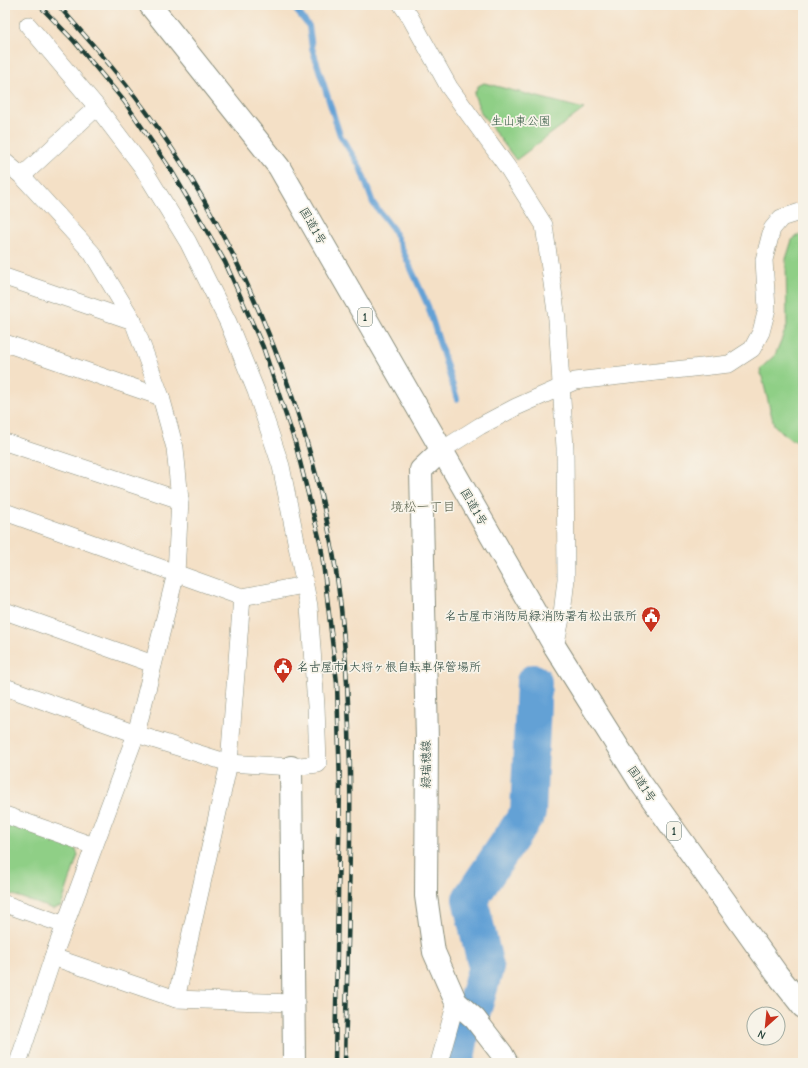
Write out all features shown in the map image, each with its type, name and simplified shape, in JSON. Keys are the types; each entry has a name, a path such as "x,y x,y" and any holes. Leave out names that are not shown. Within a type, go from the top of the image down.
{"main road":[{"name":"国道1号","path":"150,5 279,167 555,647 640,782 750,938 803,1007"},
{"name":"緑瑞穂線","path":"442,450 421,470 427,741 426,896 434,952 465,1010 502,1054 507,1063"},
{"path":"291,767 294,1063"}],"street":[{"path":"402,5 449,87 508,168 544,225 557,319 565,448 566,579 562,614 555,647"},
{"path":"5,688 136,734 229,763 291,767 318,764 316,706 308,606 281,466 256,391 228,322 181,229 141,165 96,107 28,25"},
{"path":"22,176 96,107"},
{"path":"5,162 22,176 92,253 133,321 161,397 175,448 180,500 176,573 136,734 14,1059"},
{"path":"442,450 480,426 575,381 729,364 752,348 761,332 767,308 764,260 772,229 781,218 803,211"},
{"path":"5,277 133,321"},
{"path":"5,343 161,397"},
{"path":"5,442 180,500"},
{"path":"5,512 242,597 304,585"},
{"path":"176,999 229,763 242,597"},
{"path":"5,611 153,664"},
{"path":"5,815 94,846"},
{"path":"5,904 65,925"},
{"path":"53,957 176,999 293,1003"},
{"path":"439,1063 465,1010"}],"green space":[{"name":"生山東公園","path":"484,83 584,109 516,160 481,113 474,94 478,86"},
{"path":"803,232 803,441 791,440 774,425 760,369 775,355 787,326 786,259 792,240"},
{"path":"5,821 74,845 78,855 61,906 53,909 5,892"}],"waterway":[{"path":"292,5 309,26 312,48 340,135 360,167 373,203 393,229 428,306 457,399"},
{"path":"456,1063 462,1031 474,1008 486,967 470,899 528,813 534,682"}],"railway":[{"path":"39,5 74,41 124,101 171,170 225,262 263,347 295,442 321,545 337,683 340,786 335,1063"},
{"path":"58,5 92,43 135,96 182,164 216,221 246,283 274,347 297,412 317,478 331,544 341,608 349,722 350,836 345,1063"}],"place":[{"name":"名古屋市消防局緑消防署有松出張所","path":"651,633"},
{"name":"名古屋市 大将ヶ根自転車保管場所","path":"283,684"}],"district":[{"name":"境松一丁目","path":"423,506"}]}
